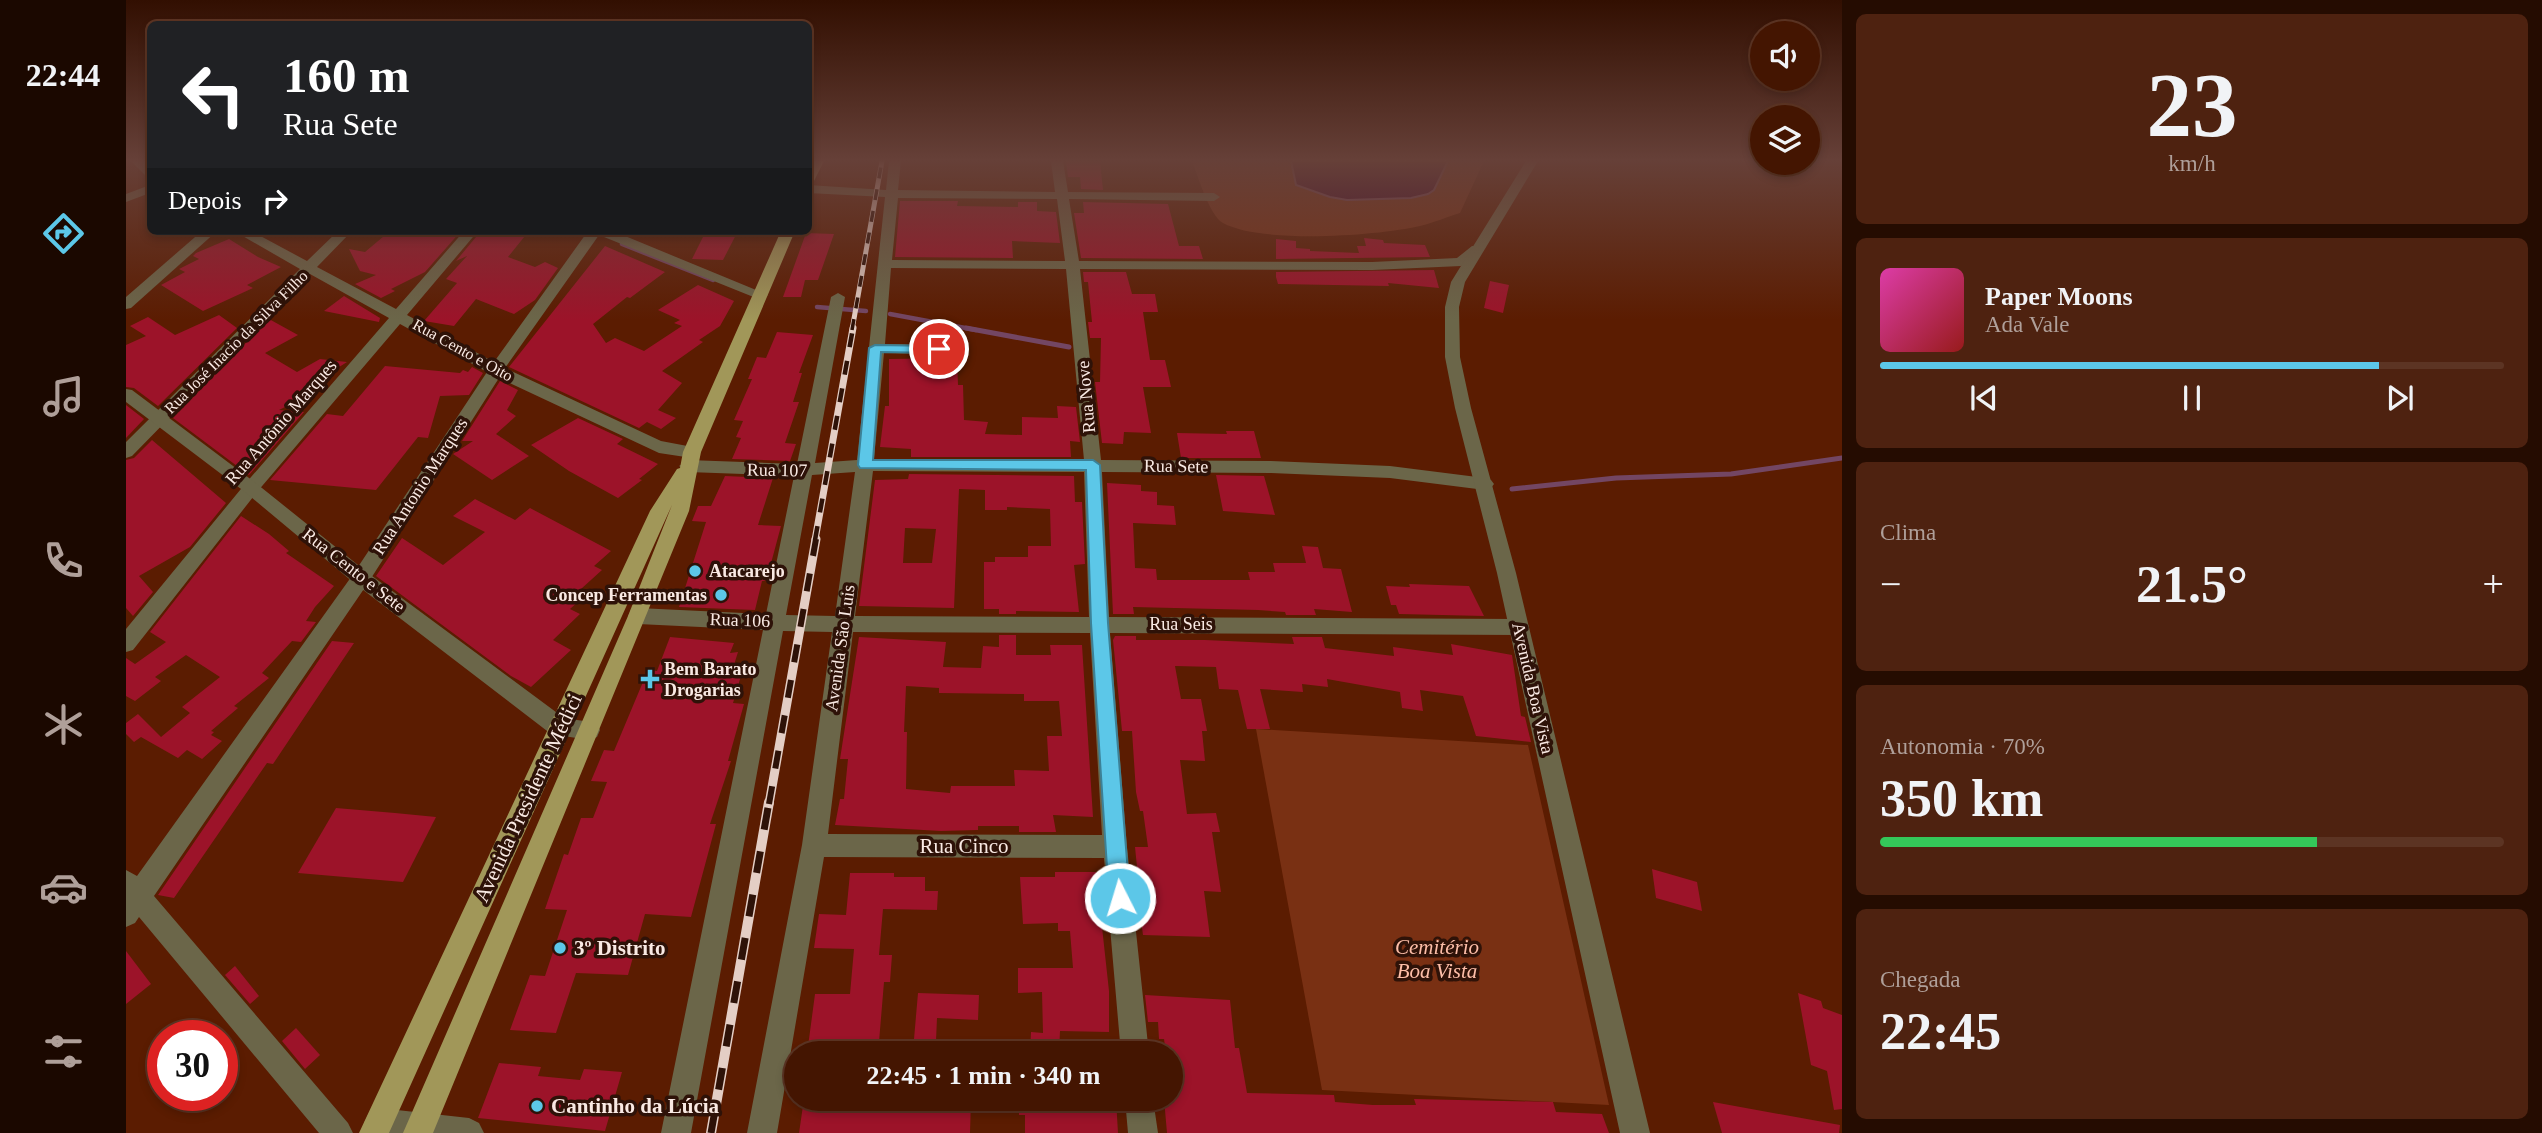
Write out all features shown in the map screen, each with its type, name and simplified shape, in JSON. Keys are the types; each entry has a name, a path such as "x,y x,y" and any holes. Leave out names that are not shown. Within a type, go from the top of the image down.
{"main road":[{"name":"Avenida Presidente Médici","path":"376,1128 659,511 690,459 786,235"},
{"name":"Avenida Presidente Médici","path":"419,1130 638,617 680,511 690,459"}],"street":[{"name":"Avenida São Luis","path":"762,1133 814,845 865,465 890,214"},
{"name":"Rua Nove","path":"1066,214 1093,465 1099,623 1115,847 1134,1041"},
{"name":"Avenida Boa Vista","path":"1500,214 1458,282 1451,300 1449,326 1460,395 1485,484 1519,627 1634,1133"},
{"path":"126,305 205,235"},
{"name":"Rua Cento e Oito","path":"249,235 400,315 496,370 690,459"},
{"name":"Rua José Inacio da Silva Filho","path":"126,452 341,235"},
{"name":"Rua Antônio Marques","path":"126,644 251,488 468,235"},
{"name":"Rua Antonio Marques","path":"130,898 361,578 496,370 592,235"},
{"path":"611,235 761,295"},
{"path":"886,264 1445,264 1461,262 1478,249"},
{"path":"677,1133 836,305"},
{"path":"875,348 961,350"},
{"name":"Rua Cento e Sete","path":"126,394 251,488 361,578 559,727"},
{"name":"Rua 107","path":"690,459 806,471 865,465"},
{"name":"Rua Sete","path":"865,465 1271,467 1376,472 1485,484"},
{"name":"Rua 106","path":"638,617 799,624 843,622"},
{"name":"Rua Seis","path":"843,622 1519,627"},
{"path":"559,727 589,730"},
{"name":"Rua Cinco","path":"814,845 1115,847"},
{"path":"130,898 338,1133"},
{"path":"1140,1111 1143,1133"},
{"path":"376,1128 469,1133"}],"green space":[{"path":"1214,214 1457,214 1401,230 1320,236 1264,234 1241,230 1218,219"},
{"name":"Cemitério Boa Vista","path":"1256,729 1528,745 1609,1105 1322,1090"}],"building":[{"path":"899,214 1056,214 1060,243 1012,241 1013,258 895,257"},
{"path":"1074,214 1171,214 1179,246 1199,246 1203,259 1081,258"},
{"path":"834,234 818,280 805,280 801,297 783,297 805,235"},
{"path":"385,235 457,235 425,272 391,289 395,291 381,298 355,284 376,275 360,271 349,249 365,252"},
{"path":"478,235 526,235 508,257 535,267 545,262 558,268 535,300 514,314 476,299 454,326 424,321 457,283 446,279 467,256 456,261"},
{"path":"704,235 736,235 723,260 692,259"},
{"path":"1364,238 1383,240 1384,243 1425,245 1430,257 1276,259 1276,239 1296,241 1296,248 1310,251 1359,253 1357,246 1366,246"},
{"path":"229,239 281,267 247,285 253,288 203,311 161,285 185,272 179,269 199,259 193,256 196,253"},
{"path":"605,246 665,272 593,324 606,343 615,338 644,351 682,326 674,323 680,320 658,310 698,285 734,301 720,326 699,340 703,342 662,371 682,383 658,410 676,418 661,429 647,422 639,428 509,367"},
{"path":"1434,270 1439,288 1388,283 1389,286 1278,284 1276,277 1276,272"},
{"path":"1083,272 1126,272 1132,294 1155,294 1158,312 1143,312 1150,360 1165,360 1171,387 1143,387 1151,433 1124,432 1123,444 1102,443 1095,382 1100,382 1101,338 1090,338 1088,322 1092,322 1088,282 1084,282"},
{"path":"1490,281 1509,285 1503,313 1484,308"},
{"path":"344,296 380,318 379,322 324,311"},
{"path":"219,315 237,328 158,406 134,388 126,387 126,345 146,336 130,326 148,317 175,335"},
{"path":"269,319 298,335 265,353 297,372 320,359 347,362 303,390 309,395 279,410 304,412 249,475 173,418"},
{"path":"777,332 813,335 799,373 802,373 793,402 799,402 785,443 796,444 790,461 732,459 741,438 736,437 743,421 734,420 752,379 748,379 757,357 766,358"},
{"path":"957,358 958,385 963,385 964,420 988,422 985,434 1022,435 1022,417 1058,418 1057,406 1076,407 1080,442 1070,441 1071,457 911,457 911,449 880,447 885,406 889,406 889,359"},
{"path":"385,366 460,373 463,370 468,372 472,367 483,373 469,395 440,396 428,438 418,437 376,490 270,480 327,414 343,416"},
{"path":"500,381 518,390 507,410 516,416 496,434 529,456 492,480 453,454 473,441 462,441"},
{"path":"126,405 144,419 126,438"},
{"path":"578,418 623,439 617,444 658,464 618,498 569,471 531,445"},
{"path":"1226,431 1254,431 1261,458 1181,458 1177,433 1227,434"},
{"path":"152,440 226,503 190,547 139,576 153,592 133,616 126,608 126,460 134,458"},
{"path":"909,474 1074,476 1075,502 1082,502 1085,564 1074,565 1079,612 1016,611 1016,614 999,614 999,609 984,609 984,562 995,562 995,557 1028,557 1028,546 1051,546 1050,509 1007,507 1007,510 985,510 985,490 959,489 954,608 859,606 875,480 908,479","holes":["905,528 936,529 932,563 903,563"]},
{"path":"1216,475 1264,476 1275,515 1223,511"},
{"path":"725,476 773,478 758,525 781,526 755,610 679,607 706,522 692,521 698,506 711,506"},
{"path":"1107,483 1141,485 1141,491 1157,492 1157,505 1174,506 1176,525 1133,523 1135,568 1156,569 1157,580 1250,580 1248,572 1275,572 1273,563 1306,563 1302,546 1318,547 1323,568 1341,569 1352,612 1314,609 1316,615 1286,615 1285,612 1258,610 1133,607 1134,614 1113,614"},
{"path":"475,499 515,520 530,508 611,551 594,566 602,570 581,589 588,593 570,609 580,614 553,640 571,650 531,687 511,676 376,576 402,538 443,565 485,532 453,516"},
{"path":"241,516 269,534 289,551 286,553 334,586 306,621 316,622 301,642 292,641 262,673 269,678 234,706 238,708 211,731 214,732 211,735 222,741 202,759 187,750 178,758 141,737 134,742 126,734 126,723 138,714 161,737 190,713 182,707 220,677 186,655 155,677 161,681 135,701 126,696 126,658 135,664 166,642 150,632"},
{"path":"1409,584 1469,586 1484,616 1399,614 1396,605 1391,605 1386,586 1410,587"},
{"path":"999,635 1016,635 1016,655 1051,655 1050,645 1082,645 1093,817 1053,815 1056,832 1019,832 1019,826 978,826 978,830 941,831 835,825 840,799 844,799 848,759 840,759 859,637 946,642 943,667 981,668 983,646 999,647","holes":["906,686 939,688 939,693 1024,694 1024,701 1059,701 1062,736 1047,736 1049,771 1014,770 1015,786 951,786 950,793 906,789"]},
{"path":"1115,636 1136,636 1136,640 1294,644 1292,637 1322,637 1325,648 1394,656 1393,647 1453,655 1451,644 1512,655 1521,716 1525,717 1531,742 1476,736 1463,696 1420,690 1423,711 1402,708 1400,692 1327,679 1328,687 1302,684 1303,692 1260,689 1270,729 1247,729 1238,690 1219,689 1216,667 1175,666 1181,699 1201,699 1207,731 1202,731 1205,761 1180,760 1187,814 1216,813 1220,832 1212,832 1221,892 1204,891 1210,937 1143,935 1135,877 1138,877 1135,847 1148,847 1143,811 1140,811 1136,792 1132,731 1122,731 1113,640"},
{"path":"670,637 734,643 730,653 738,652 733,668 743,669 733,703 744,704 728,761 731,761 710,824 716,824 691,917 645,914 628,975 576,973 556,1033 510,1030 530,975 545,976 567,910 545,909 564,854 568,855 581,818 593,818 607,782 591,781 604,750 614,751 648,670 657,671"},
{"path":"332,641 354,643 273,764 267,763 174,898 158,895"},
{"path":"336,808 436,817 403,882 298,873"},
{"path":"1652,869 1697,882 1702,911 1656,898"},
{"path":"1055,872 1096,872 1109,991 1109,1032 1060,1031 1060,1041 1031,1041 1031,1032 1043,1033 1042,992 1018,993 1018,968 1073,968 1070,931 1058,931 1058,923 1023,924 1020,877 1055,877"},
{"path":"850,873 894,873 894,877 925,877 925,891 938,891 937,910 883,909 879,955 892,955 890,982 884,982 879,1041 809,1041 815,994 850,994 854,949 814,948 819,914 846,915"},
{"path":"126,951 151,984 126,1004"},
{"path":"235,966 259,996 250,1004 225,975"},
{"path":"918,993 979,995 978,1020 937,1018 936,1041 914,1039"},
{"path":"1798,993 1821,1001 1823,1008 1842,1015 1842,1109 1834,1110 1827,1071 1811,1065"},
{"path":"1145,995 1230,1000 1235,1048 1239,1048 1247,1093 1334,1095 1335,1102 1373,1105 1416,1105 1414,1099 1553,1102 1556,1112 1602,1114 1609,1133 1167,1133 1165,1111 1183,1111 1183,1041 1159,1039 1158,1022 1148,1022"},
{"path":"296,1028 320,1055 305,1069 282,1041"},
{"path":"499,1063 541,1067 538,1076 580,1080 584,1069 622,1072 605,1131 478,1118"},
{"path":"1713,1102 1840,1125 1839,1133 1722,1133"},
{"path":"802,1111 971,1111 970,1133 799,1133"},
{"path":"1019,1111 1117,1111 1118,1133 1025,1133 1025,1115 1019,1115"}],"waterway":[{"path":"622,244 713,280"},
{"path":"817,307 866,311"},
{"path":"890,314 976,330"},
{"path":"966,328 1069,347"},
{"path":"1512,489 1616,478 1731,474 1842,458"}],"railway":[{"path":"852,330 873,214"},
{"path":"815,540 853,328"},
{"path":"769,804 816,539"},
{"path":"711,1133 769,802"}],"place":[{"name":"Atacarejo","path":"695,571"},
{"name":"Concep Ferramentas","path":"721,595"},
{"name":"Bem Barato Drogarias","path":"650,679"},
{"name":"3º Distrito","path":"560,948"},
{"name":"Cantinho da Lúcia","path":"537,1106"}],"route":[{"path":"939,349 875,348 865,465 1093,465 1099,623 1120,898"}]}
